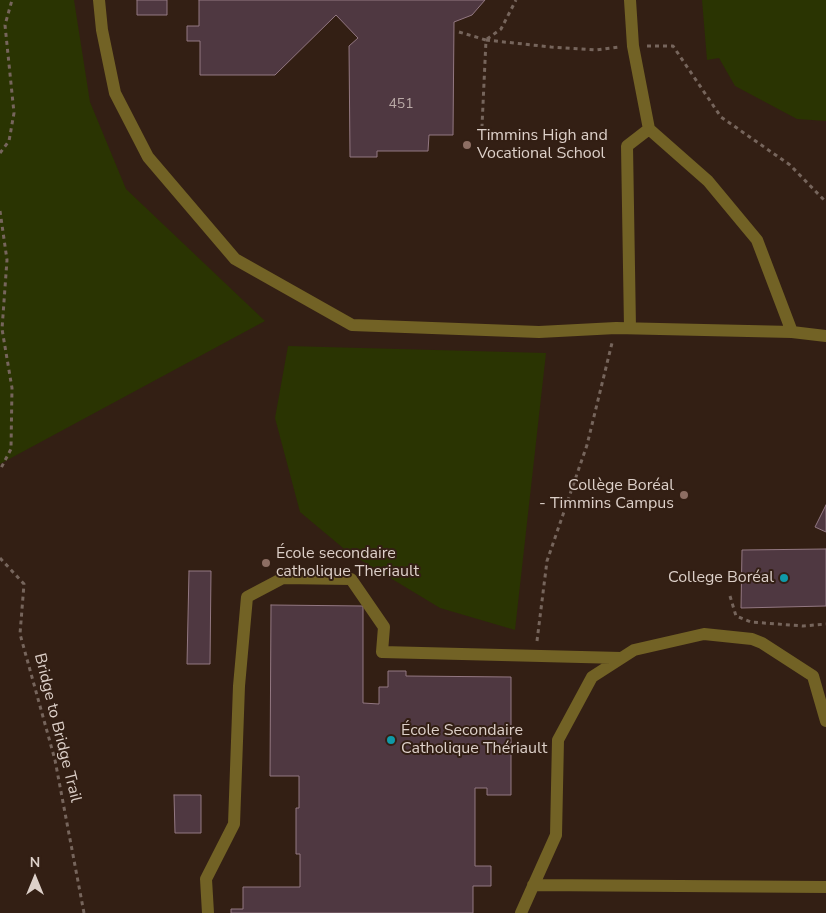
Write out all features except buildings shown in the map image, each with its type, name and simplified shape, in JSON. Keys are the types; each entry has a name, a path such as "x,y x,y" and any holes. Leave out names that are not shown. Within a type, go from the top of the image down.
{"lane":[{"path":"99,0 102,30 115,93 148,156 235,260 352,325 539,332 630,328 792,332 826,336"},
{"path":"629,1 633,46 649,129 708,182 757,240 792,332"},
{"path":"630,328 627,146 649,129"},
{"path":"208,913 206,879 234,824 239,686 247,597 283,578 351,579 384,627 382,652 621,658"},
{"path":"521,913 556,835 558,740 592,677 621,658 634,650 704,634 752,639 762,643 813,676 826,721"},
{"path":"533,885 826,887"}],"path":[{"path":"0,152 8,141 14,113 5,25 12,0"},
{"path":"486,40 500,30 516,0"},
{"path":"459,32 486,40 596,50 633,46 673,46 721,117 790,165 826,202"},
{"path":"482,126 486,40"},
{"path":"0,211 7,260 2,329 12,388 11,449 0,470"},
{"path":"535,656 547,561 587,445 616,328"},
{"name":"Bridge to Bridge Trail","path":"0,558 24,584 20,634 55,760 84,913"},
{"path":"730,596 736,616 752,622 803,626 826,624"}],"green space":[{"path":"0,0 74,0 90,102 126,189 265,321 0,464"},
{"path":"702,0 826,0 826,121 797,119 735,86 719,58 707,60"},
{"path":"288,346 546,353 515,630 440,608 349,553 300,512 275,418"}],"place":[{"name":"Timmins High and Vocational School","path":"467,145"},
{"name":"Collège Boréal - Timmins Campus","path":"684,495"},
{"name":"École secondaire catholique Theriault","path":"266,563"},
{"name":"College Boréal","path":"784,578"},
{"name":"École Secondaire Catholique Thériault","path":"391,740"}]}
